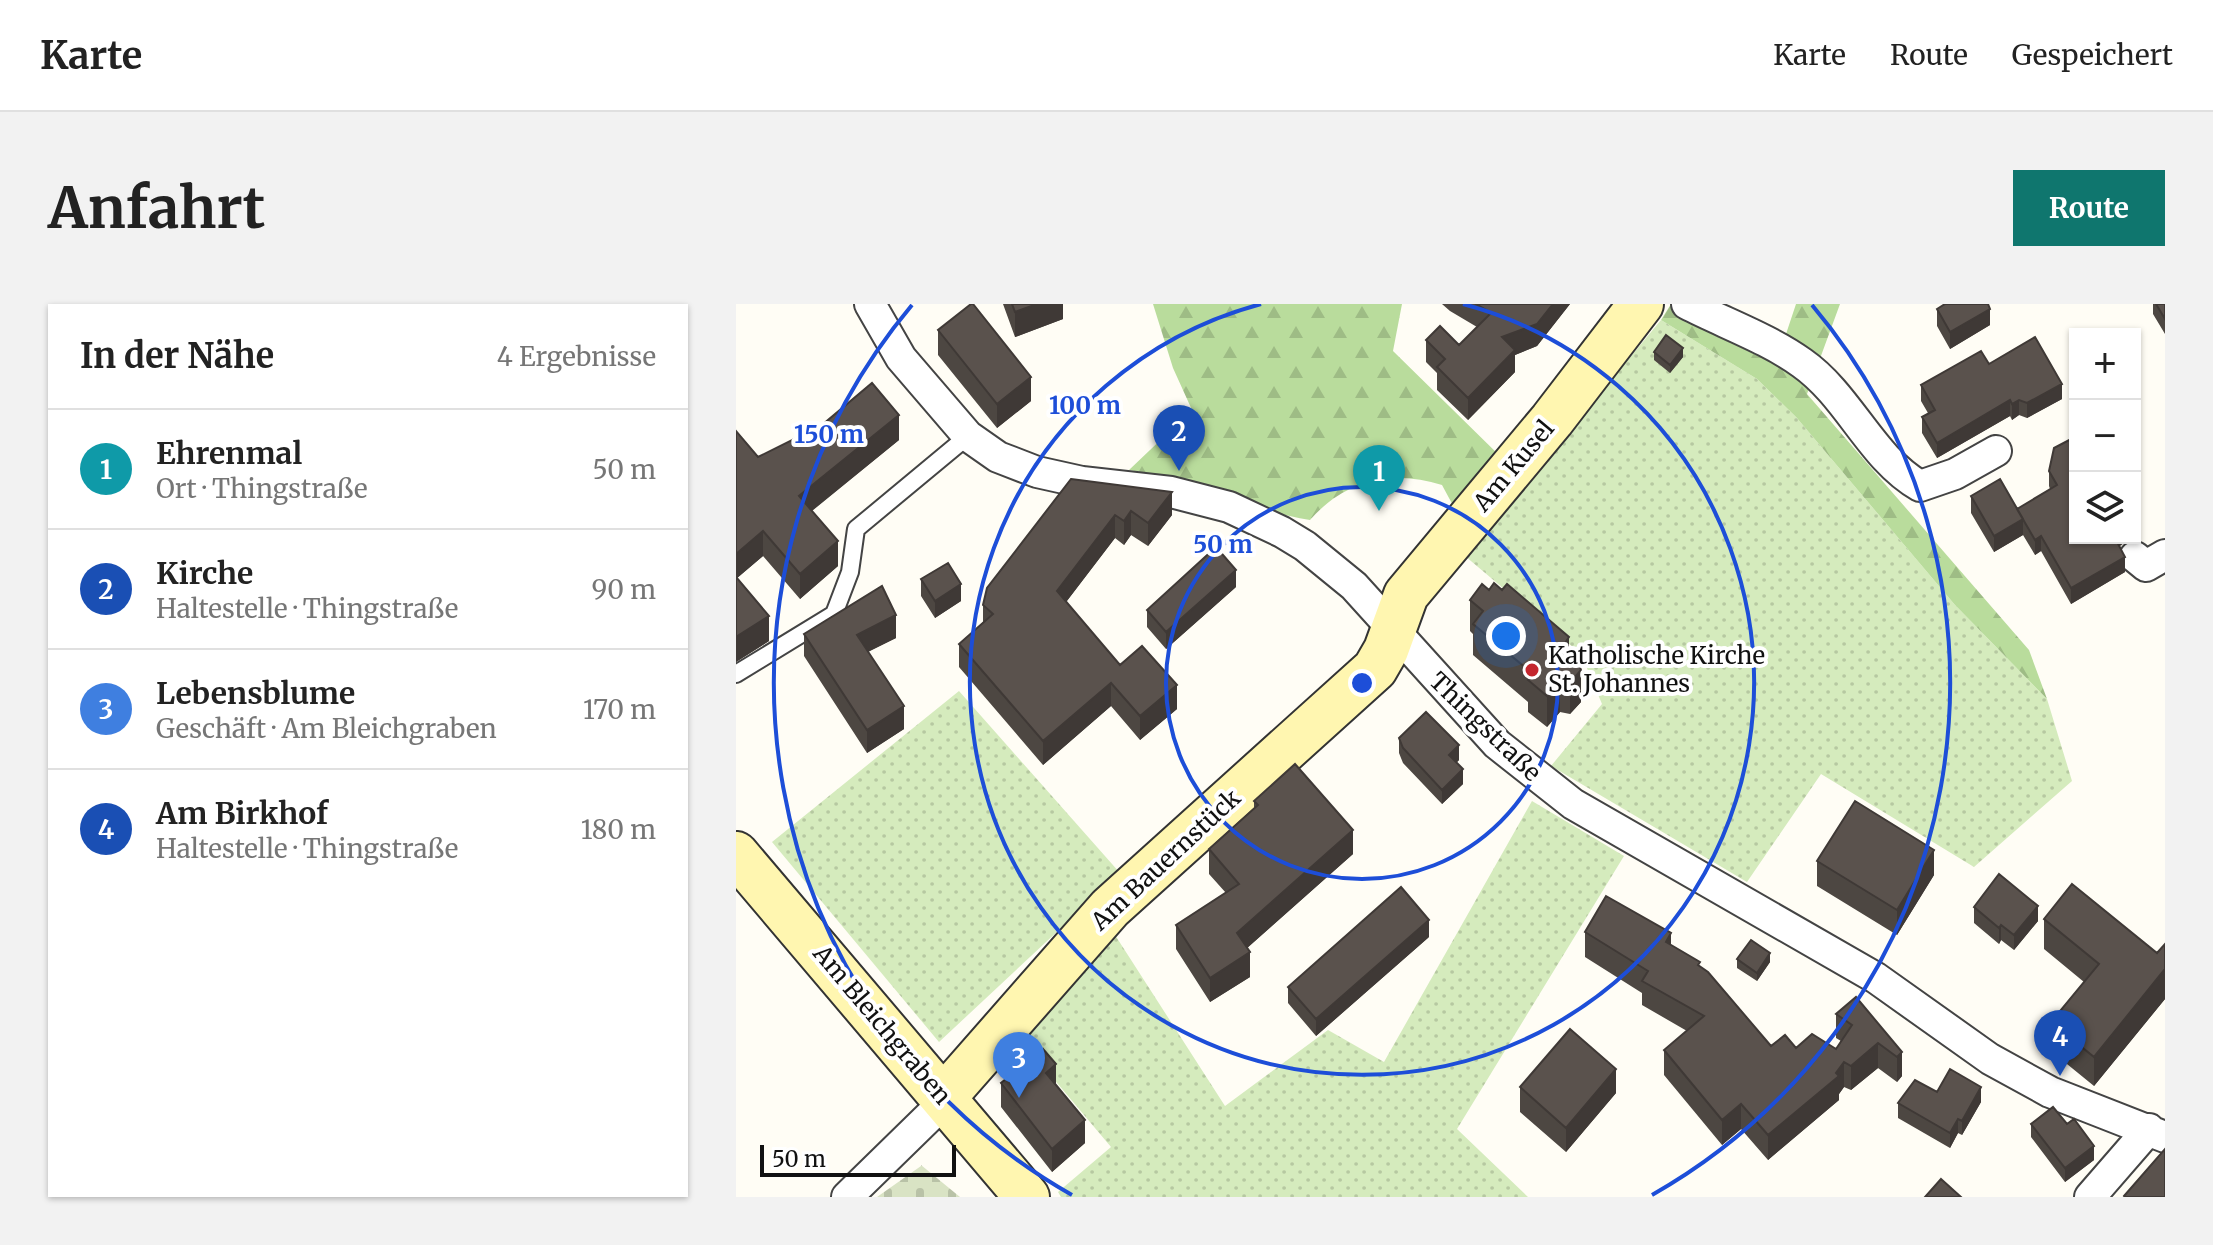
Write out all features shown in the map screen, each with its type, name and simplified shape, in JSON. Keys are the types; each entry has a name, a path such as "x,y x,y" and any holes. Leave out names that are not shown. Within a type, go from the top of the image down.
{"street":[{"name":"Thingstraße","path":"870,304 901,358 968,436 998,457 1037,472 1082,482 1171,492 1229,507 1305,546 1354,586 1497,744 1573,804 1876,978 1982,1055 2050,1092 2157,1133"},
{"name":"Am Kusel","path":"1393,629 1406,595 1552,420 1641,304"},
{"path":"1687,304 1803,363 1858,422 1900,474 1920,486 1955,474 1996,451"},
{"name":"Am Bauernstück","path":"943,1098 951,1085 1110,908 1375,669 1393,629"},
{"name":"Am Bleichgraben","path":"736,854 1027,1197"},
{"path":"847,1197 934,1112 943,1098"},
{"path":"2090,1197 2157,1133"}],"lane":[{"path":"736,674 834,614 850,572 856,529 968,436"}],"green space":[{"path":"1153,304 1402,304 1393,351 1504,460 1456,511 1442,485 1423,480 1387,478 1338,495 1310,520 1129,470 1192,410 1173,368"},
{"path":"1671,304 1684,304 1678,318 1776,364 1796,304 1840,304 1807,394 2029,650 2047,699 1955,605 1796,417 1757,379 1661,320"},
{"path":"1661,320 1757,379 1796,417 1955,605 2047,699 2072,781 1974,867 1821,774 1747,882 1551,766 1602,704 1581,654 1465,556"},
{"path":"959,691 1120,873 939,1042 772,842"},
{"path":"1532,801 1624,856 1457,1129 1528,1197 1061,1197 1058,1192 1111,1147 1020,1039 1115,935 1225,1106 1328,1030 1384,1062"},
{"path":"921,1166 960,1197 877,1197"}],"building":[{"path":"971,304 1031,377 997,404 938,330"},
{"path":"1012,304 1037,304 1015,312"},
{"path":"1476,304 1553,304 1537,324 1502,337 1515,350 1468,398 1437,367 1445,359 1426,340 1440,326 1459,345 1491,313"},
{"path":"1945,304 1988,304 1990,309 1950,332 1937,309"},
{"path":"2156,304 2165,304 2165,319"},
{"path":"1666,335 1683,348 1670,365 1654,352"},
{"path":"2035,337 2062,384 2027,403 2019,400 2012,404 2010,400 1937,443 1922,417 1935,410 1921,385 1981,351 1989,364"},
{"path":"872,383 899,415 799,496 838,541 800,574 763,531 736,554 736,431 758,457 794,439 797,446"},
{"path":"2069,440 2069,544 2118,544 2125,557 2071,588 2041,536 2035,540 2017,509 2057,485 2049,471 2054,448"},
{"path":"1071,479 1172,492 1148,523 1131,511 1124,521 1115,515 1057,591 1120,665 1142,646 1177,685 1140,716 1111,683 1043,741 959,644 993,614 983,605 987,588"},
{"path":"2000,479 2023,519 1994,536 1971,496"},
{"path":"1216,547 1236,570 1166,632 1147,610"},
{"path":"948,563 961,584 935,601 921,579"},
{"path":"736,577 769,616 736,637"},
{"path":"1494,583 1502,590 1507,584 1569,637 1563,646 1576,656 1581,670 1570,683 1560,681 1547,696 1528,680 1533,674 1473,624 1483,611 1470,600 1482,584 1489,590"},
{"path":"882,586 896,615 857,635 904,706 867,730 804,634"},
{"path":"1426,712 1459,745 1449,755 1463,769 1442,790 1403,748 1399,738"},
{"path":"1295,764 1353,830 1237,933 1250,952 1210,978 1176,925 1239,884 1209,849 1258,805 1254,801"},
{"path":"1855,801 1934,850 1897,910 1817,861"},
{"path":"1999,874 2038,906 2014,935 2001,925 1999,928 1974,907"},
{"path":"2072,884 2157,953 2165,944 2165,969 2094,1057 2051,1022 2099,964 2044,919"},
{"path":"1401,887 1429,920 1316,1019 1288,987"},
{"path":"1606,896 1671,933 1666,942 1700,962 1698,965 1708,972 1771,1046 1785,1035 1796,1048 1812,1034 1836,1049 1852,1025 1836,1014 1856,997 1902,1052 1897,1057 1878,1043 1851,1066 1844,1062 1836,1073 1839,1076 1768,1135 1741,1104 1722,1120 1664,1050 1704,1016 1642,981 1648,971 1585,932"},
{"path":"1751,940 1770,953 1757,973 1737,959"},
{"path":"1570,1029 1616,1069 1566,1128 1520,1087"},
{"path":"1043,1049 1056,1064 1046,1073 1085,1120 1052,1149 1001,1083"},
{"path":"1950,1069 1981,1087 1962,1121 1958,1119 1950,1133 1898,1103 1915,1080 1937,1092"},
{"path":"2053,1107 2067,1124 2074,1119 2094,1146 2065,1168 2031,1124"},
{"path":"2165,1149 2165,1197 2125,1197 2124,1196"},
{"path":"1941,1179 1961,1197 1925,1197"}],"place":[{"name":"Kirche","path":"1179,471"},
{"name":"Ehrenmal","path":"1379,511"},
{"name":"Katholische Kirche St. Johannes","path":"1532,670"},
{"name":"Am Birkhof","path":"2060,1076"},
{"name":"Lebensblume","path":"1019,1098"}]}
